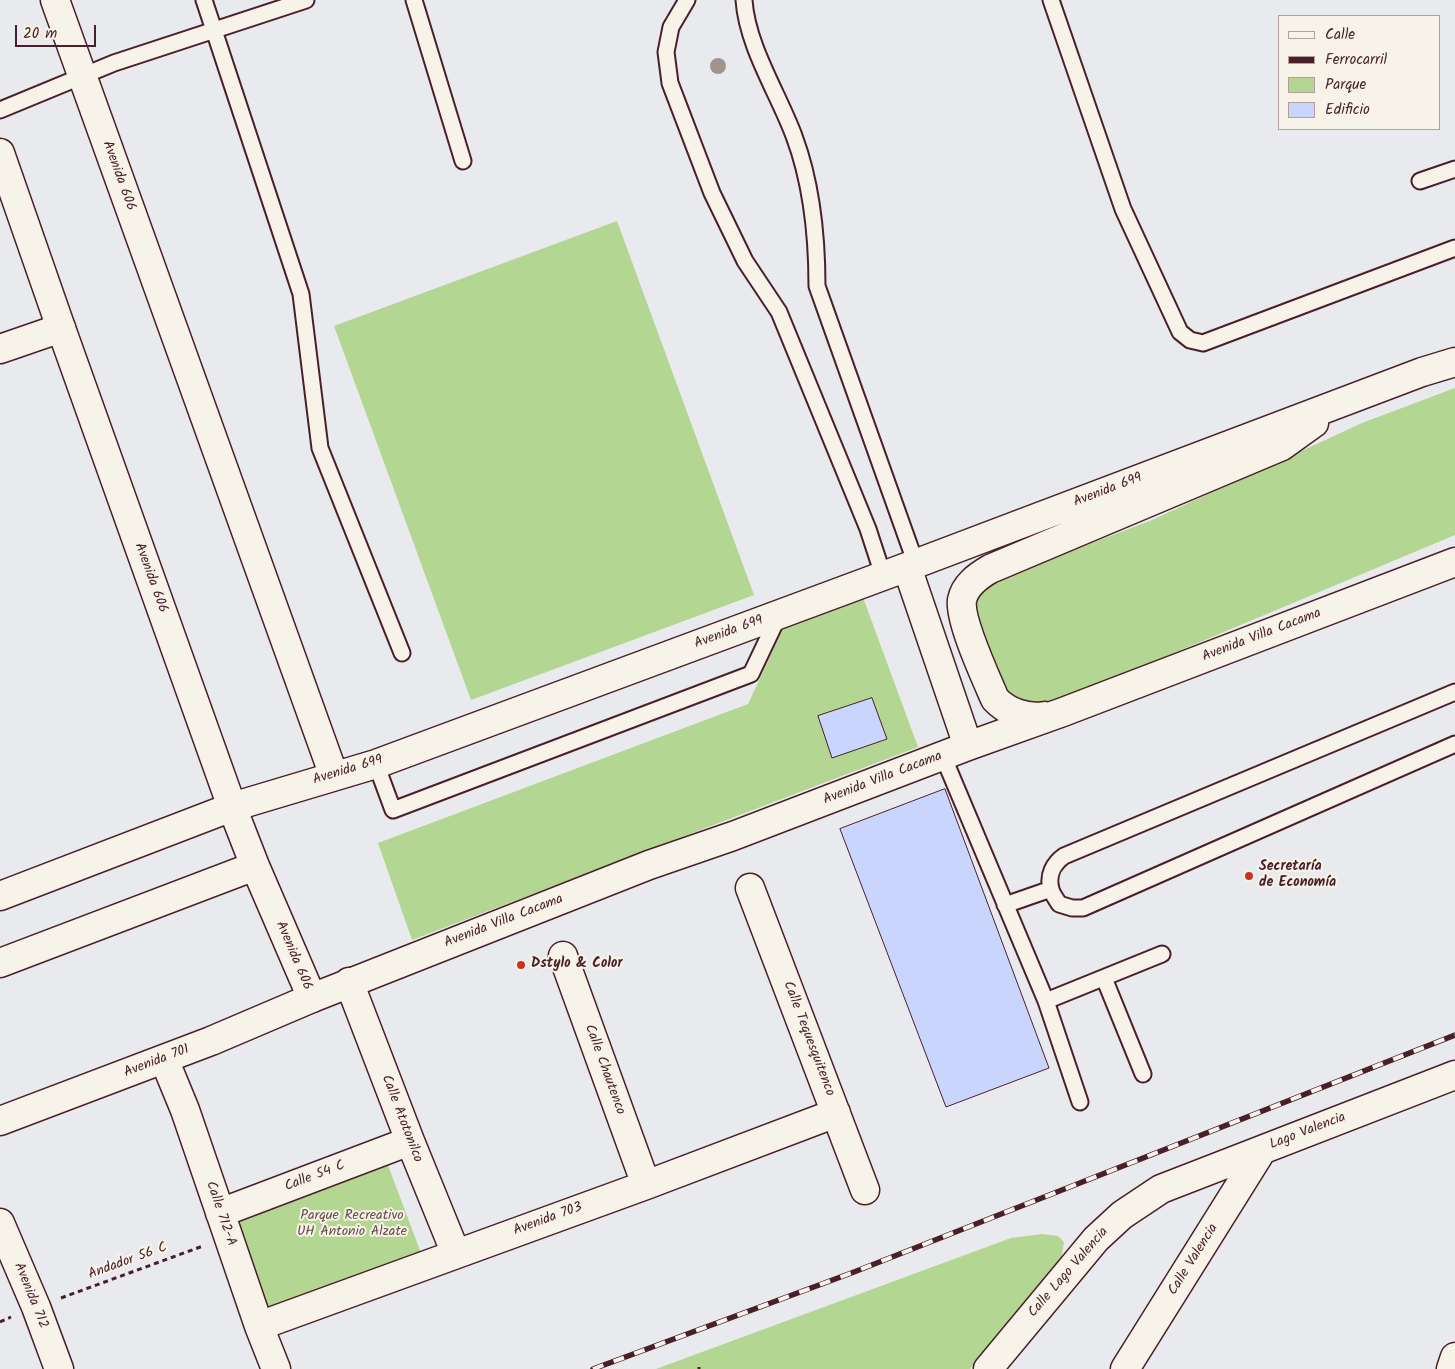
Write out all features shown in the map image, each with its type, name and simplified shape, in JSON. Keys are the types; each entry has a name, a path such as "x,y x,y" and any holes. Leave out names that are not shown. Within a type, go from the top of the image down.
{"street":[{"name":"Avenida 606","path":"55,0 334,776"},
{"name":"Avenida 606","path":"2,164 232,807 255,866 312,998"},
{"path":"0,349 61,328"},
{"name":"Avenida 699","path":"0,896 232,807 376,764 902,569 1343,402 1455,362"},
{"path":"1063,712 1039,717 1013,713 995,699 964,620 962,599 968,586 978,576 990,570 1282,446 1343,402"},
{"name":"Avenida Villa Cacama","path":"312,998 649,865 732,836 1063,712 1455,562"},
{"path":"902,569 968,746"},
{"path":"0,963 255,866"},
{"name":"Calle Tequesquitenco","path":"750,888 865,1190"},
{"name":"Calle Chautenco","path":"563,956 646,1184"},
{"name":"Calle Atotonilco","path":"349,982 410,1142 456,1254"},
{"name":"Avenida 701","path":"0,1121 211,1041 312,998"},
{"name":"Calle 712-A","path":"164,1059 276,1369"},
{"name":"Lago Valencia","path":"1161,1189 1455,1075"},
{"name":"Avenida 703","path":"259,1326 836,1113"},
{"name":"Calle 54 C","path":"224,1225 410,1142"},
{"name":"Calle Valencia","path":"1125,1369 1262,1150"},
{"name":"Calle Lago Valencia","path":"988,1369 1096,1239 1122,1215 1161,1189"},
{"name":"Avenida 712","path":"0,1223 36,1307 59,1369"},
{"path":"1452,1369 1455,1357"}],"lane":[{"path":"204,0 301,294 320,448 402,653"},
{"path":"0,110 114,62 306,0"},
{"path":"414,0 463,160"},
{"path":"687,0 671,27 666,52 670,83 712,193 744,260 779,312 868,529 902,569"},
{"path":"744,0 745,13 760,58 794,136 811,197 817,246 817,286 902,569"},
{"path":"1051,0 1123,209 1180,332 1190,340 1203,344 1455,248"},
{"path":"1420,181 1455,169"},
{"path":"376,764 393,810 751,674 780,614"},
{"path":"1455,692 1064,856 1055,862 1051,875 1051,889 1059,904 1072,908 1083,908 1455,744"},
{"path":"943,756 1046,1001 1080,1102"},
{"path":"1005,905 1051,889"},
{"path":"1046,1001 1162,954"},
{"path":"1104,978 1143,1074"}],"path":[{"name":"Andador 56 C","path":"36,1307 224,1225"}],"green space":[{"path":"617,221 754,595 471,700 334,326"},
{"path":"1455,388 1455,535 1031,713 1011,709 982,655 973,600 991,582 1152,520 1362,423"},
{"path":"861,592 918,747 412,940 378,843 748,704 787,620"},
{"name":"Parque Recreativo UH Antonio Alzate","path":"386,1160 421,1253 261,1312 226,1220"},
{"path":"1042,1234 1058,1236 1064,1242 1061,1260 970,1369 656,1369 1011,1238"}],"building":[{"path":"872,698 887,739 832,758 818,716"},
{"path":"945,789 1049,1068 946,1107 840,829"}],"railway":[{"path":"593,1369 854,1272 1455,1035"}],"place":[{"name":"Secretaría de Economía","path":"1249,876"},
{"name":"Dstylo & Color","path":"521,965"}]}
